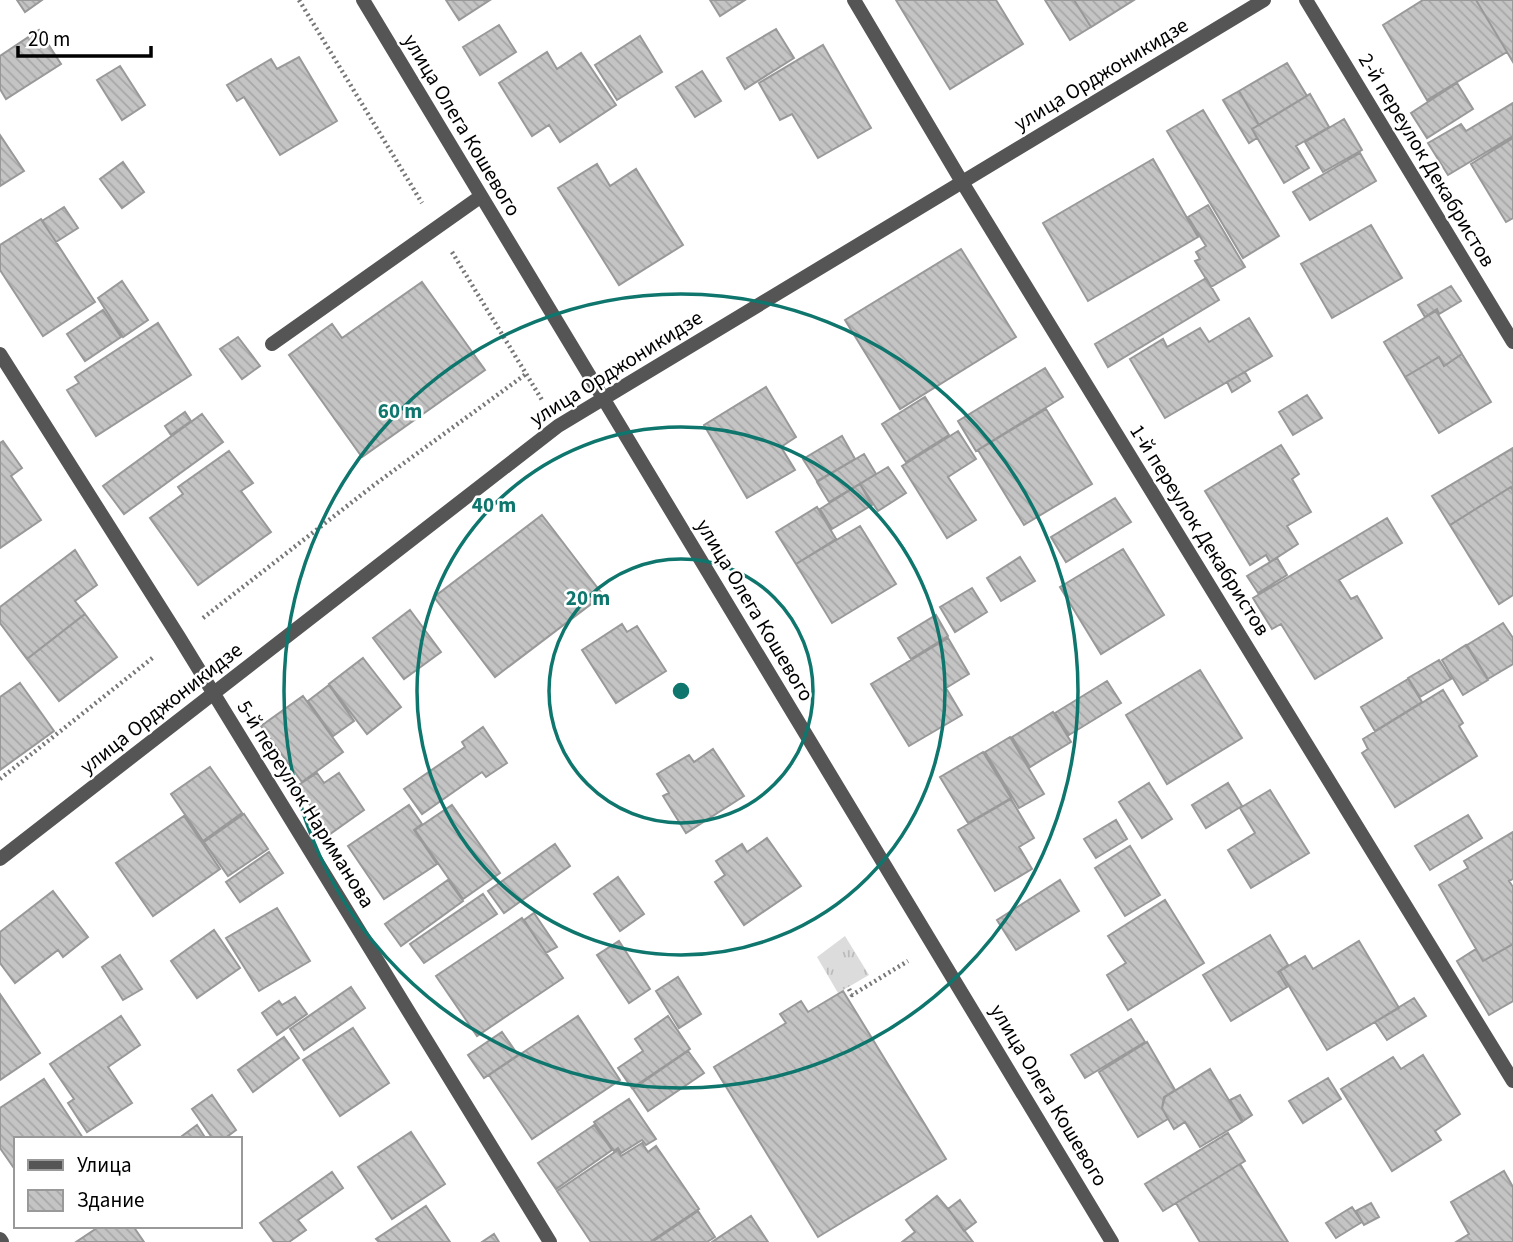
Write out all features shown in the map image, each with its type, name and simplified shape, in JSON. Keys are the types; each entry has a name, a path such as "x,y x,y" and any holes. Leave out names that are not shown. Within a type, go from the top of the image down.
{"street":[{"name":"улица Олега Кошевого","path":"363,0 1112,1242"},
{"name":"1-й переулок Декабристов","path":"854,0 962,182 1513,1081"},
{"name":"улица Орджоникидзе","path":"0,859 558,426 1264,0"},
{"name":"2-й переулок Декабристов","path":"1306,0 1513,342"},
{"path":"272,344 480,197"},
{"name":"5-й переулок Нариманова","path":"0,354 179,637 550,1242"}],"path":[{"path":"0,779 378,482 526,374 299,0"},
{"path":"849,989 852,995 935,945"}],"green space":[{"path":"845,936 869,975 838,993 817,957"}],"building":[{"path":"17,0 42,0 25,12"},
{"path":"446,0 490,0 459,20"},
{"path":"710,0 745,0 720,16"},
{"path":"896,0 996,0 1023,44 950,89"},
{"path":"1045,0 1074,0 1091,27 1070,40"},
{"path":"1074,0 1134,0 1091,27"},
{"path":"1423,0 1476,0 1507,52 1427,100 1383,25"},
{"path":"1476,0 1513,0 1513,62 1507,52"},
{"path":"499,25 516,52 480,75 463,47"},
{"path":"776,29 794,58 745,89 727,58"},
{"path":"39,30 61,64 6,99 0,89 0,56"},
{"path":"640,36 662,72 617,100 595,65"},
{"path":"823,45 871,128 818,158 792,114 780,120 759,83"},
{"path":"547,52 557,69 581,53 616,105 560,142 549,125 532,136 499,83"},
{"path":"299,57 337,121 280,155 244,97 237,101 227,85 271,59 277,69"},
{"path":"1287,63 1307,96 1259,125 1239,91"},
{"path":"120,66 145,105 122,120 97,80"},
{"path":"702,71 721,101 695,117 676,87"},
{"path":"1457,83 1473,109 1427,138 1411,113"},
{"path":"1239,91 1259,125 1252,129 1257,138 1249,143 1223,100"},
{"path":"1310,94 1329,127 1296,146 1309,168 1284,183 1252,129"},
{"path":"1513,103 1513,136 1448,175 1428,143 1461,124 1466,131"},
{"path":"1203,110 1279,236 1243,258 1167,131"},
{"path":"1344,119 1362,150 1323,172 1305,142"},
{"path":"0,135 24,171 0,186"},
{"path":"1513,138 1513,218 1506,222 1471,164"},
{"path":"1360,153 1376,181 1310,220 1293,192"},
{"path":"1153,159 1198,237 1088,301 1043,223"},
{"path":"123,162 144,192 122,208 100,179"},
{"path":"597,164 610,186 636,169 683,245 619,285 558,188"},
{"path":"1208,205 1245,267 1211,287 1195,261 1200,259 1196,252 1206,246 1188,217"},
{"path":"64,207 78,228 56,242 42,221"},
{"path":"41,219 95,302 43,336 0,270 0,245"},
{"path":"1371,225 1402,278 1332,318 1301,264"},
{"path":"961,249 1016,337 900,409 845,320"},
{"path":"1206,278 1219,300 1108,367 1095,344"},
{"path":"122,281 148,320 123,337 98,298"},
{"path":"422,282 485,370 362,457 289,355 332,324 342,338"},
{"path":"1451,286 1461,301 1439,314 1437,309 1425,317 1418,305"},
{"path":"103,310 121,337 85,361 67,334"},
{"path":"1436,311 1462,354 1444,366 1439,357 1405,377 1384,342"},
{"path":"1249,318 1272,356 1165,418 1130,359 1163,339 1167,347 1200,328 1209,342"},
{"path":"158,323 191,375 96,436 67,390 79,383 75,377"},
{"path":"238,337 260,366 242,379 220,349"},
{"path":"1462,354 1491,402 1439,433 1405,377 1439,357 1444,366"},
{"path":"1045,368 1063,397 976,451 958,421"},
{"path":"1245,372 1250,381 1232,392 1227,382"},
{"path":"766,387 796,437 781,447 795,470 747,498 704,425"},
{"path":"1307,395 1322,418 1293,435 1279,412"},
{"path":"925,397 949,435 906,462 882,424"},
{"path":"1046,409 1092,484 1024,525 978,450"},
{"path":"185,412 191,421 171,435 165,426"},
{"path":"202,414 223,442 124,514 103,486"},
{"path":"958,431 976,459 948,477 976,520 947,538 902,466"},
{"path":"842,436 855,459 817,481 803,459"},
{"path":"3,441 22,468 11,476 41,520 0,548 0,443"},
{"path":"1281,445 1299,474 1292,479 1311,512 1287,526 1298,544 1270,562 1266,555 1250,565 1205,491"},
{"path":"1513,448 1513,491 1511,487 1450,525 1432,496"},
{"path":"229,451 253,483 241,491 271,532 198,585 150,518 183,494 178,487"},
{"path":"864,454 876,474 829,502 817,482"},
{"path":"888,467 906,493 878,511 860,484"},
{"path":"860,484 872,505 832,529 820,509"},
{"path":"1511,487 1513,595 1499,604 1450,525"},
{"path":"1115,498 1131,522 1066,562 1051,537"},
{"path":"817,507 836,539 796,564 776,532"},
{"path":"542,515 603,595 495,677 434,597"},
{"path":"1387,518 1402,543 1339,580 1351,599 1357,596 1382,638 1315,679 1281,624 1272,629 1253,598"},
{"path":"860,526 896,584 832,623 796,564"},
{"path":"1123,549 1164,615 1101,654 1060,587"},
{"path":"75,550 97,585 75,601 85,614 27,659 0,623 0,607"},
{"path":"1020,557 1035,581 1001,601 987,578"},
{"path":"1277,558 1287,575 1258,593 1247,576"},
{"path":"972,588 987,612 955,632 940,607"},
{"path":"410,610 441,652 404,679 373,638"},
{"path":"85,614 117,657 59,701 27,659"},
{"path":"936,615 948,636 911,659 898,638"},
{"path":"1503,623 1513,638 1513,664 1488,679 1467,645"},
{"path":"622,624 627,632 637,626 666,671 616,703 582,650"},
{"path":"948,638 969,674 946,688 962,715 909,746 871,684"},
{"path":"1466,645 1488,680 1463,695 1442,660"},
{"path":"363,658 401,707 367,734 329,684"},
{"path":"1439,660 1451,679 1420,697 1408,678"},
{"path":"1200,670 1242,738 1167,784 1126,715"},
{"path":"1408,679 1422,702 1375,731 1361,707"},
{"path":"1107,681 1121,703 1069,735 1055,713"},
{"path":"20,683 54,731 0,770 0,697"},
{"path":"329,685 354,721 333,736 308,701"},
{"path":"1443,690 1463,723 1459,726 1477,756 1395,807 1362,753 1368,749 1363,739"},
{"path":"303,696 343,752 302,782 261,726"},
{"path":"1053,712 1071,742 1030,767 1012,737"},
{"path":"483,727 507,763 486,777 482,772 422,814 404,789 465,747 462,742"},
{"path":"1010,737 1044,794 1019,808 985,752"},
{"path":"713,749 744,796 686,833 663,796 669,793 657,774 689,755 694,762"},
{"path":"983,752 1011,798 968,823 940,777"},
{"path":"210,767 242,813 203,841 171,794"},
{"path":"317,773 324,783 339,773 364,810 330,834 297,786"},
{"path":"1149,783 1172,819 1142,838 1119,802"},
{"path":"1228,783 1242,806 1206,828 1192,805"},
{"path":"1270,790 1309,853 1251,888 1228,850 1255,833 1240,808"},
{"path":"1011,799 1034,838 1019,847 1032,869 995,891 958,830"},
{"path":"409,805 422,824 414,830 437,864 384,899 348,846"},
{"path":"452,805 500,873 463,899 415,830"},
{"path":"244,814 268,849 228,876 204,842"},
{"path":"1468,815 1482,838 1430,870 1415,846"},
{"path":"184,816 220,869 153,916 116,863"},
{"path":"1116,820 1127,839 1096,858 1084,839"},
{"path":"1513,832 1513,879 1509,881 1513,887 1513,944 1483,961 1439,885 1468,868 1464,861"},
{"path":"767,838 801,886 744,925 715,882 725,875 716,861 742,844 747,852"},
{"path":"555,844 570,866 504,913 488,891"},
{"path":"1130,846 1160,895 1125,916 1095,868"},
{"path":"269,852 283,873 240,902 226,882"},
{"path":"618,877 644,914 620,931 594,894"},
{"path":"448,880 463,901 401,946 385,924"},
{"path":"1060,880 1079,911 1016,950 997,920"},
{"path":"53,891 88,937 63,957 58,950 15,983 0,963 0,932"},
{"path":"483,894 497,914 424,963 410,944"},
{"path":"1165,900 1204,963 1128,1010 1107,975 1126,963 1108,936"},
{"path":"277,908 310,961 259,991 226,938"},
{"path":"534,913 557,947 546,953 524,920"},
{"path":"522,918 563,978 477,1036 436,976"},
{"path":"214,930 240,968 197,998 171,961"},
{"path":"1270,935 1288,965 1278,972 1287,987 1231,1021 1203,975"},
{"path":"619,941 650,989 629,1003 597,955"},
{"path":"1359,941 1399,1008 1327,1050 1280,971 1305,956 1313,969"},
{"path":"1513,944 1513,1001 1489,1015 1457,961 1476,949 1483,961"},
{"path":"120,955 142,989 123,1000 102,967"},
{"path":"678,977 701,1014 679,1028 656,991"},
{"path":"351,987 365,1008 304,1050 290,1029"},
{"path":"843,991 946,1159 818,1237 714,1067 786,1023 780,1014 801,1001 808,1012"},
{"path":"0,994 40,1053 0,1080"},
{"path":"295,997 307,1014 277,1035 262,1013 279,1001 282,1005"},
{"path":"1414,998 1426,1016 1387,1040 1375,1022"},
{"path":"121,1016 140,1045 108,1067 132,1103 87,1132 68,1103 74,1099 50,1064"},
{"path":"578,1016 620,1080 532,1139 489,1075"},
{"path":"668,1016 690,1049 632,1088 618,1068 643,1051 635,1039"},
{"path":"1131,1019 1145,1042 1085,1078 1071,1055"},
{"path":"353,1028 389,1083 340,1116 303,1060"},
{"path":"502,1032 518,1055 484,1078 468,1055"},
{"path":"284,1037 299,1058 253,1092 238,1070"},
{"path":"1147,1042 1175,1090 1164,1097 1162,1108 1168,1119 1138,1137 1099,1072"},
{"path":"688,1051 704,1073 648,1111 633,1089"},
{"path":"1423,1055 1460,1114 1435,1131 1441,1140 1392,1171 1341,1089 1393,1057 1401,1069"},
{"path":"1210,1069 1242,1122 1200,1147 1185,1122 1174,1129 1162,1108 1165,1097"},
{"path":"1328,1078 1341,1099 1303,1123 1289,1101"},
{"path":"44,1079 82,1137 14,1137 14,1168 0,1148 0,1108"},
{"path":"212,1095 236,1130 227,1137 212,1137 192,1109"},
{"path":"1240,1095 1252,1115 1243,1121 1230,1100"},
{"path":"629,1099 656,1139 646,1145 642,1140 621,1153 618,1148 614,1151 594,1122"},
{"path":"197,1125 205,1137 181,1137"},
{"path":"594,1125 612,1150 556,1189 538,1163"},
{"path":"411,1132 445,1184 392,1219 358,1167"},
{"path":"1228,1133 1245,1161 1163,1211 1145,1184"},
{"path":"642,1143 648,1152 656,1146 699,1209 650,1242 591,1242 557,1191 618,1150 621,1156"},
{"path":"1240,1164 1288,1242 1200,1242 1176,1203"},
{"path":"1504,1171 1513,1187 1513,1242 1456,1242 1469,1234 1451,1202"},
{"path":"332,1172 343,1188 298,1220 306,1230 289,1242 274,1242 260,1223"},
{"path":"937,1196 973,1242 902,1242 915,1232 906,1220"},
{"path":"960,1200 976,1222 964,1231 948,1209"},
{"path":"1371,1203 1379,1217 1364,1225 1356,1211"},
{"path":"426,1206 450,1242 379,1242 376,1239"},
{"path":"1352,1207 1362,1222 1336,1238 1326,1223"},
{"path":"698,1211 715,1237 707,1242 652,1242"},
{"path":"751,1216 768,1242 712,1242"},
{"path":"97,1228 134,1228 144,1242 76,1242"},
{"path":"494,1234 499,1242 482,1242"}]}
